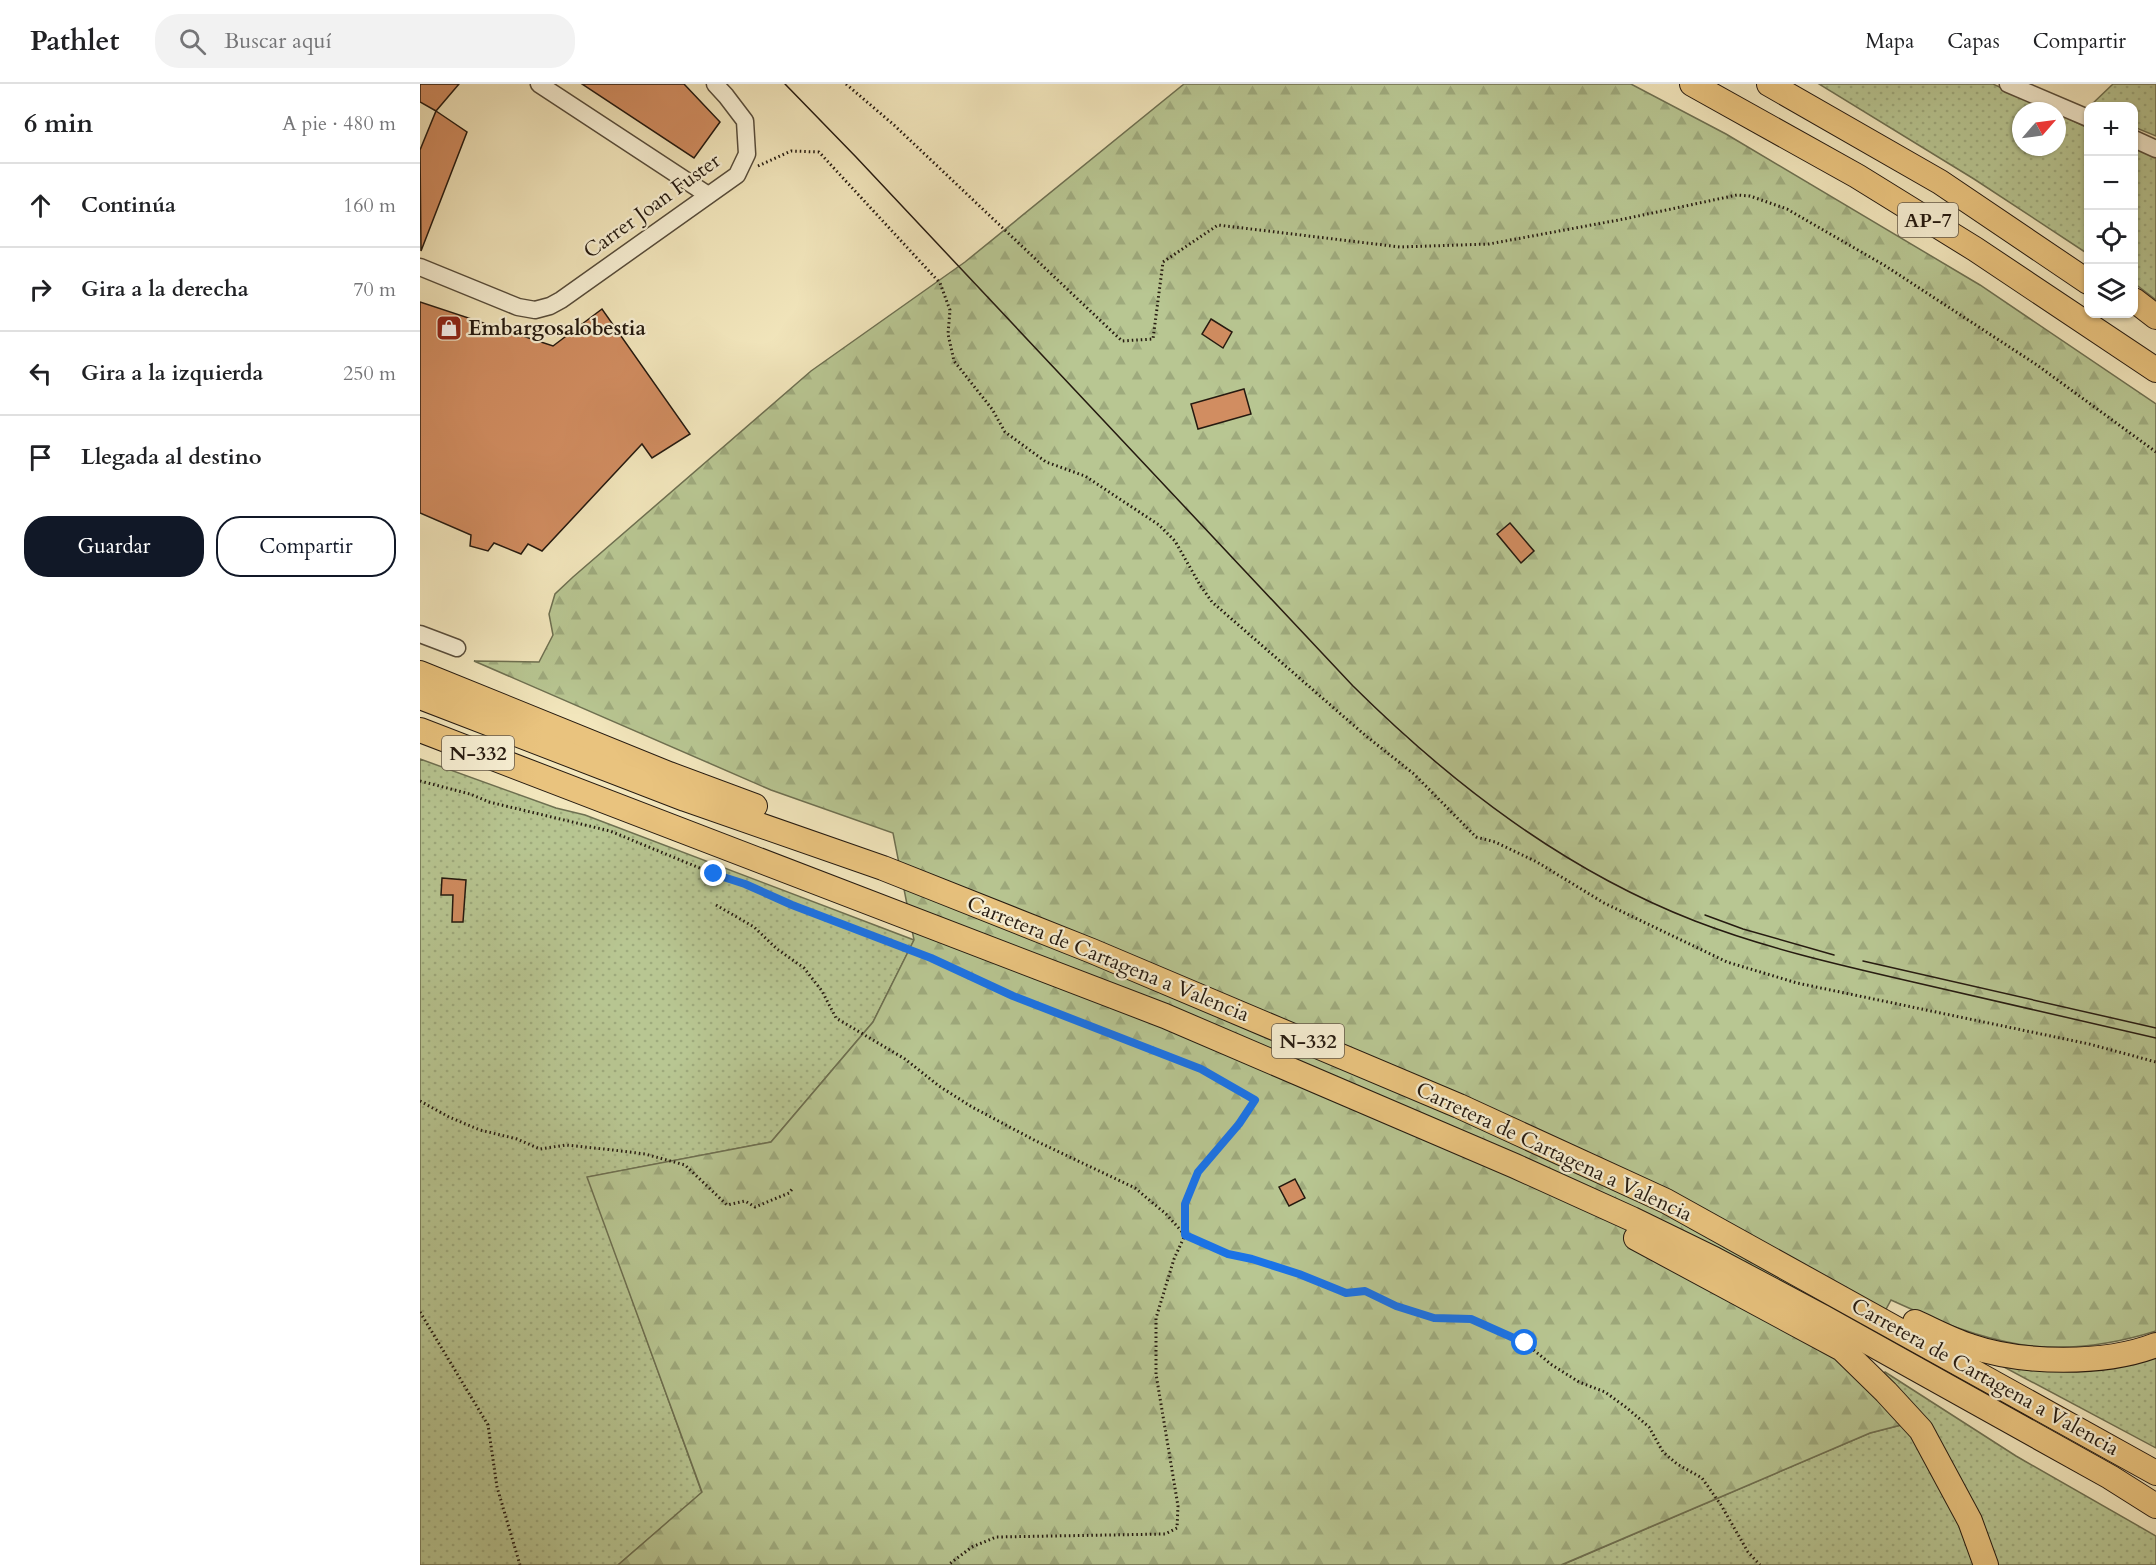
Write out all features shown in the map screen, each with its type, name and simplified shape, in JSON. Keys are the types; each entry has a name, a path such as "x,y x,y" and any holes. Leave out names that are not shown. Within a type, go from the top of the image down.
{"highway":[{"name":"AP-7","path":"1692,84 1857,176 1975,249 2156,370"},
{"name":"AP-7","path":"1769,84 1940,182 2084,279"},
{"path":"1800,84 2039,234 2084,265"},
{"path":"2138,304 2156,317"},
{"path":"2138,315 2156,328"},
{"path":"420,673 669,774 792,819 883,868"},
{"name":"Carretera de Cartagena a Valencia","path":"420,697 686,799 883,868 1092,951 1469,1110 1666,1201 2156,1473"},
{"name":"Carretera de Cartagena a Valencia","path":"420,730 1144,1008 1250,1050 1444,1134 1632,1219 1714,1259 2110,1477 2156,1506"},
{"path":"1444,1134 1842,1349 1921,1430 1970,1521 1986,1565"},
{"path":"1666,1201 1777,1251 1885,1308 1970,1346 2020,1358 2065,1360 2130,1353 2156,1344"}],"street":[{"path":"539,84 708,195"},
{"path":"2008,84 2084,116"},
{"name":"Carrer Joan Fuster","path":"420,267 518,307 535,310 550,306 737,175 747,154 745,121 720,90"},
{"path":"2138,141 2156,149"},
{"path":"420,634 457,648"}],"path":[{"path":"846,84 894,125 1122,341 1153,339 1163,262 1218,225 1400,247 1489,244 1737,195 1750,196 1787,209 1884,265 2037,365 2156,452"},
{"path":"737,175 791,151 819,152 940,283 950,310 948,333 954,361 992,409 1005,432 1046,462 1085,476 1159,525 1175,541 1212,602 1366,736 1414,774 1476,837 1495,842 1537,862 1605,903 1727,962 1797,983 2089,1044 2156,1062"},
{"path":"420,781 470,794 489,802 610,831 792,905 931,958 1013,996 1201,1069 1255,1100 1239,1124 1198,1172 1185,1204 1185,1235 1174,1259 1156,1318 1156,1374 1178,1506 1177,1528 1165,1534 996,1537 972,1547 948,1565"},
{"path":"716,904 753,927 777,949 804,968 822,991 836,1018 905,1059 939,1086 972,1107 1036,1141 1135,1188 1166,1214 1185,1235 1228,1254 1299,1274 1346,1293 1365,1291 1396,1306 1434,1318 1471,1319 1525,1343 1552,1365 1579,1382 1605,1392 1649,1427 1663,1452 1677,1464 1702,1478 1721,1505 1748,1552 1760,1565"},
{"path":"420,1101 449,1118 480,1130 517,1139 540,1149 566,1145 613,1150 645,1154 685,1165 727,1205 745,1201 755,1207 789,1193 793,1188"},
{"path":"420,1312 488,1425 498,1487 520,1565"}],"green space":[{"path":"1184,84 1631,84 1726,134 1980,285 2156,404 2156,1331 2118,1341 2084,1346 2051,1347 2020,1344 1989,1338 1958,1328 1891,1300 1859,1360 1905,1424 1870,1433 1561,1565 618,1565 702,1492 587,1177 771,1142 873,1022 914,940 893,833 771,790 474,661 539,662 553,635 549,614 555,594 573,577 811,371 965,262"},
{"path":"1819,84 1993,84 2032,102 2012,102 2012,156 2066,156 2066,117 2084,126 2084,251 1974,179"},
{"path":"2113,84 2156,84 2156,136 2138,129 2138,102 2094,102"},
{"path":"2138,149 2156,156 2156,300 2138,286"},
{"path":"420,759 556,808 585,815 914,940 873,1022 771,1142 588,1177 702,1493 618,1565 420,1565"},
{"path":"2156,1351 2156,1448 2002,1366 2005,1362"},
{"path":"1885,1372 2016,1456 2156,1536 2156,1565 1995,1565 1881,1376"},
{"path":"1905,1424 1935,1467 1978,1565 1562,1565 1870,1433"}],"building":[{"path":"420,84 459,84 436,111 420,102"},
{"path":"582,84 684,84 720,122 694,158"},
{"path":"436,111 467,132 421,251 420,150"},
{"path":"420,302 553,346 602,309 690,434 652,458 642,444 542,551 528,544 521,554 494,543 488,551 470,546 471,535 420,513"},
{"path":"1211,319 1232,332 1223,348 1202,334"},
{"path":"1244,389 1251,414 1198,429 1191,404"},
{"path":"1510,523 1534,551 1521,563 1497,534"},
{"path":"442,878 466,880 463,922 452,922 453,895 441,895"},
{"path":"1295,1179 1305,1198 1289,1206 1279,1187"}],"tram line":[{"path":"785,84 1353,686 1430,757 1512,821 1600,877 1647,900 1721,931 1830,962 2156,1038"},
{"path":"1705,915 1743,929 1834,955"},
{"path":"1863,961 2156,1028"}],"place":[{"name":"Embargosalobestia","path":"449,328"}],"route":[{"path":"714,874 745,884 792,905 931,958 1013,996 1201,1069 1255,1100 1239,1124 1198,1172 1185,1204 1185,1235 1228,1254 1299,1274 1346,1293 1365,1291 1396,1306 1434,1318 1471,1319 1525,1343"}]}
